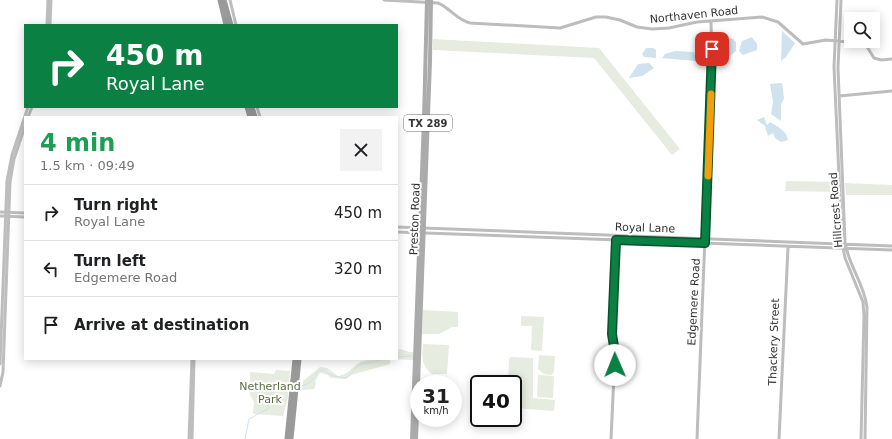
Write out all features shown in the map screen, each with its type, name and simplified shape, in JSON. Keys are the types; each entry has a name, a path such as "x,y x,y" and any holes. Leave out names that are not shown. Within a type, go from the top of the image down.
{"highway":[{"path":"220,0 226,24"},
{"path":"224,0 231,24"},
{"path":"287,439 295,360"},
{"path":"291,439 299,360"}],"main road":[{"path":"47,24 48,0"},
{"path":"50,24 51,0"},
{"path":"230,0 236,24"},
{"name":"Northaven Road","path":"384,0 429,1 444,6 466,22 475,24 560,28 596,17 606,17 620,20 636,27 652,29 711,22 767,18 780,24 802,44 835,40 864,44 873,57 877,59 892,59"},
{"name":"Hillcrest Road","path":"836,0 835,40 844,247 847,264 860,293 864,316 861,439"},
{"name":"Hillcrest Road","path":"837,97 841,0"},
{"name":"Preston Road","path":"416,439 429,1"},
{"name":"Edgemere Road","path":"697,439 712,59 711,22"},
{"path":"837,97 892,91"},
{"path":"0,364 9,168 24,120"},
{"path":"7,215 13,164 24,129"},
{"path":"0,212 7,215 24,217"},
{"path":"0,216 24,213"},
{"name":"Royal Lane","path":"398,227 422,230 892,250"},
{"name":"Royal Lane","path":"398,232 422,230"},
{"name":"Royal Lane","path":"553,236 616,240 661,240"},
{"path":"611,439 615,353 612,334 616,240"},
{"name":"Royal Lane","path":"748,243 788,247 844,247"},
{"name":"Royal Lane","path":"870,248 892,246"},
{"name":"Thackery Street","path":"780,439 788,247"},
{"name":"Hillcrest Road","path":"844,247 863,292 867,306 865,439"},
{"name":"Preston Road","path":"412,439 421,267"},
{"path":"0,386 3,372 4,276"},
{"path":"190,439 193,360"}],"green space":[{"path":"433,39 599,48 680,149 672,155 594,58 433,50"},
{"path":"786,181 836,182 836,192 785,191"},
{"path":"845,183 892,185 892,195 846,195"},
{"path":"423,310 458,312 458,327 452,327 439,334 422,334"},
{"path":"521,316 544,317 542,351 531,350 532,326 521,326"},
{"path":"423,344 449,345 447,374 432,374 428,371 423,360"},
{"path":"398,350 414,352 414,360 398,359"},
{"path":"539,355 555,356 554,372 551,375 544,374 538,369"},
{"path":"511,357 533,358 533,398 555,400 554,411 522,409 522,375 508,375 509,359"},
{"path":"390,360 390,364 351,375 346,379 331,378 328,375 320,373 315,381 316,384 314,389 302,390 303,381 320,367 327,368 338,376 348,372 363,361"},
{"name":"Netherland Park","path":"276,370 290,371 288,397 283,416 253,414 254,402 250,395 250,372 274,374"},
{"path":"538,375 554,376 553,398 537,397"}],"water":[{"path":"782,31 795,43 786,57 781,61"},
{"path":"752,37 757,44 757,50 743,55 739,51 742,41"},
{"path":"732,38 736,42 736,51 730,56 719,54 718,44"},
{"path":"699,41 706,41 711,51 708,58 704,61 696,51"},
{"path":"646,48 653,48 656,50 656,58 644,57 642,54"},
{"path":"675,51 694,52 696,61 662,58 665,54"},
{"path":"649,63 654,68 642,76 629,78 638,64"},
{"path":"782,83 784,98 781,105 781,121 771,114 773,102 770,84"},
{"path":"764,117 767,125 770,122 784,131 788,140 781,142 775,138 773,133 768,136 765,126 757,120"}],"waterway":[{"path":"398,357 411,356"},
{"path":"300,386 306,385 317,372 323,370 333,376 346,378 360,365 378,360"},
{"path":"245,439 249,419 262,411 267,410 266,400 273,392 290,384"}],"slow traffic":[{"path":"708,176 711,94"}],"route":[{"path":"615,365 612,334 616,240 705,243 712,49"}]}
